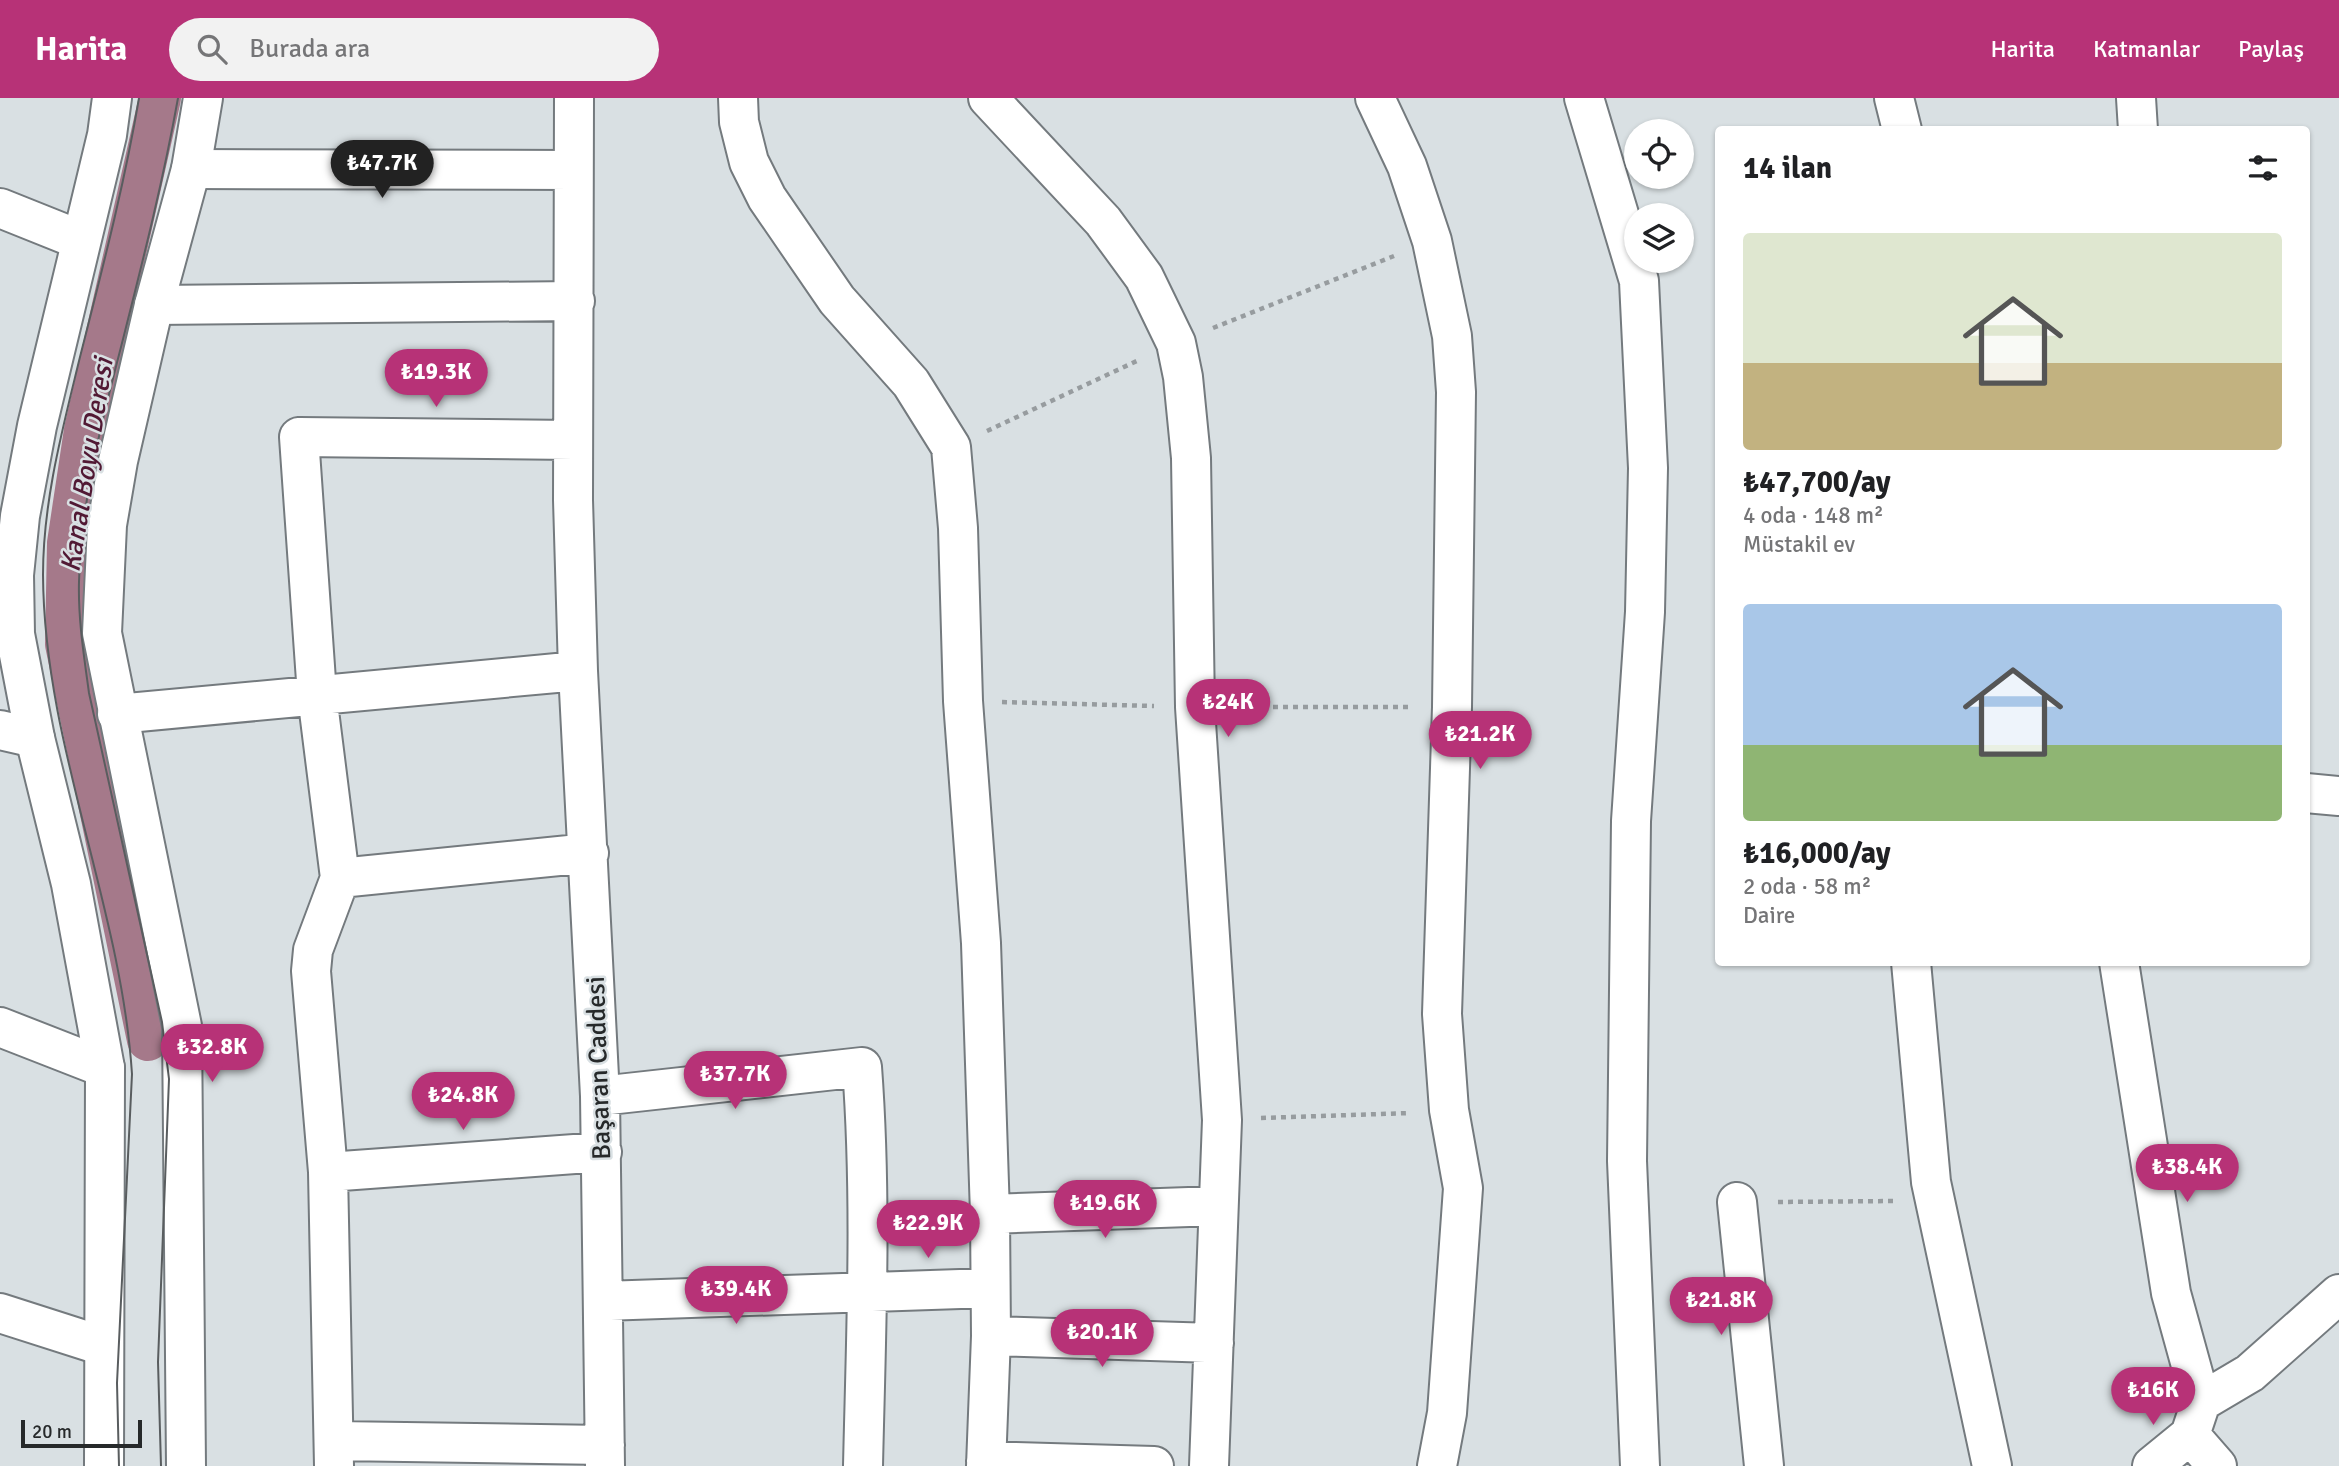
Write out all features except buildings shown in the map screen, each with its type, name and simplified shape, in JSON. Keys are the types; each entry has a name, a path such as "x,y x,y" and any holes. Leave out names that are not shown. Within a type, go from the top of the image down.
{"street":[{"path":"104,1466 105,1068 71,884 17,734 14,575 20,516 37,426 107,135 112,98"},
{"path":"186,1466 182,1026 102,633 107,525 154,304 191,169 203,98"},
{"name":"Başaran Caddesi","path":"574,98 573,440 578,671 602,1152 605,1456"},
{"path":"738,98 739,122 749,162 767,198 836,300 911,383 951,447 958,528 963,701 981,943 990,1214 991,1336 986,1464 1154,1466"},
{"path":"988,98 1102,222 1144,277 1176,342 1190,436 1195,707 1222,1119 1209,1466"},
{"path":"1375,98 1407,166 1428,228 1452,336 1455,392 1452,707 1442,1014 1449,1110 1463,1188 1447,1413 1437,1466"},
{"path":"1584,98 1639,281 1648,468 1645,612 1631,821 1627,1147 1640,1466"},
{"path":"1894,98 1901,126"},
{"path":"2136,98 2138,126"},
{"path":"191,169 572,170"},
{"path":"0,208 80,240"},
{"path":"154,304 575,301"},
{"path":"573,440 299,437 317,695 340,878 313,950 312,971 328,1172 335,1454 605,1456"},
{"path":"117,714 578,671"},
{"path":"2310,793 2339,796"},
{"path":"340,878 589,853"},
{"path":"1911,966 1934,1200 1992,1466"},
{"path":"2120,966 2171,1293 2196,1419 2217,1466"},
{"path":"0,1027 105,1068"},
{"path":"600,1096 862,1067 866,1124 867,1291 863,1466"},
{"path":"328,1172 602,1152"},
{"path":"1737,1202 1764,1466"},
{"path":"990,1214 1219,1206"},
{"path":"603,1301 990,1288"},
{"path":"2152,1466 2196,1419 2339,1294"},
{"path":"0,1313 103,1346"},
{"path":"991,1336 1214,1343"}],"path":[{"path":"1222,1119 1449,1110"},
{"path":"1737,1202 1934,1200"}],"waterway":[{"name":"Kanal Boyu Deresi","path":"148,1040 66,644 68,543 85,430 160,98"}],"tram line":[{"path":"119,1466 117,1383 132,1074 114,949 56,701 47,639 43,575 46,521 55,467 104,263 139,98"},
{"path":"161,1466 158,1362 169,1079 162,1022 89,693 80,624 79,582 93,463 152,223 178,98"}]}
